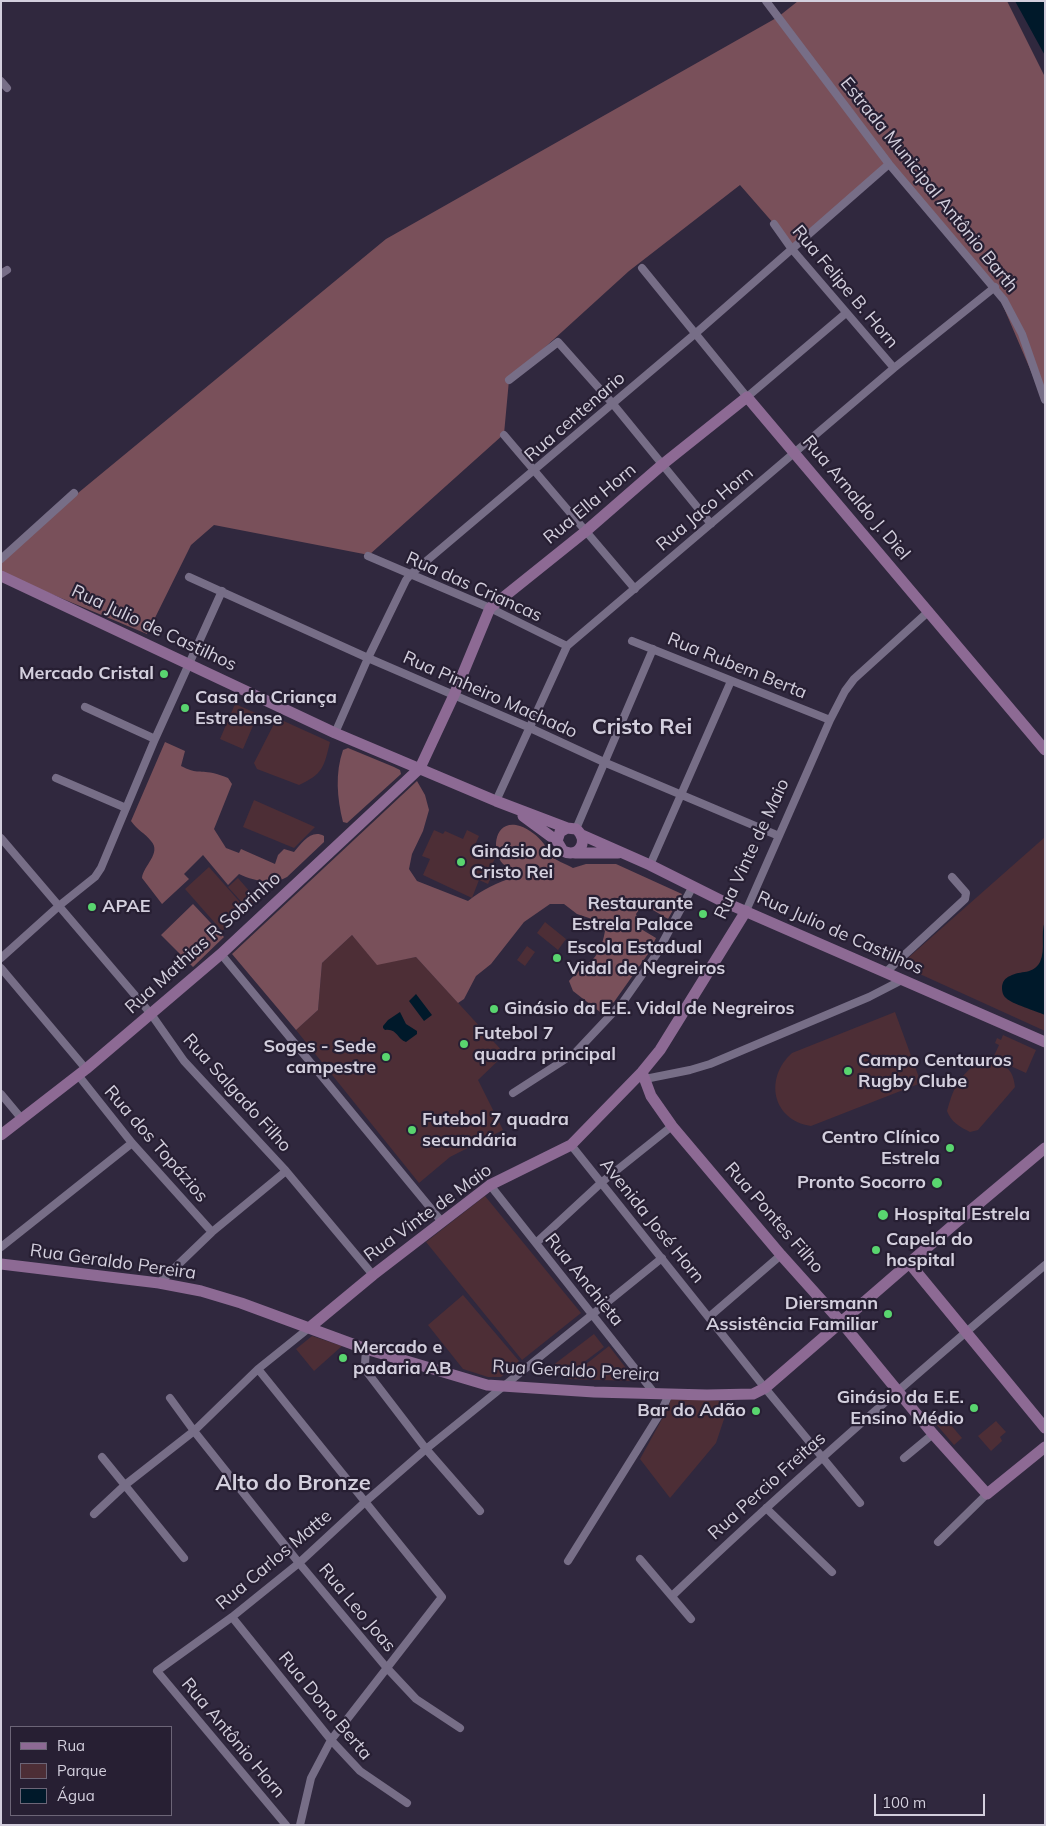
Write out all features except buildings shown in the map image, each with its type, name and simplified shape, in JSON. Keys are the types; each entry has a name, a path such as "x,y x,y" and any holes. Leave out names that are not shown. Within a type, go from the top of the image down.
{"main road":[{"name":"Rua Arnaldo J. Diel","path":"747,397 1045,750"},
{"name":"Rua Ella Horn","path":"420,768 454,695 490,608 586,531 663,464 747,397"},
{"name":"Rua Julio de Castilhos","path":"1,576 335,733 496,802 575,831 746,911 1045,1042"},
{"name":"Rua Mathias R Sobrinho","path":"1,1135 82,1072 221,954 420,768"},
{"name":"Rua Julio de Castilhos","path":"512,808 557,841"},
{"path":"575,831 583,844 575,853 571,854 563,851 557,841 560,832 575,831"},
{"name":"Rua Julio de Castilhos","path":"575,853 623,854"},
{"name":"Rua Vinte de Maio","path":"309,1328 373,1275 490,1185 571,1145 643,1075 746,911"},
{"name":"Rua Pontes Filho","path":"643,1075 651,1096 672,1126 781,1255 842,1322 933,1434 988,1494"},
{"name":"Rua Geraldo Pereira","path":"1,1264 159,1283 201,1291 233,1300 366,1349 472,1381 503,1387 655,1394 745,1395 753,1394 765,1388 1045,1148"},
{"path":"910,1264 1045,1428"},
{"path":"988,1494 1045,1447"}],"street":[{"name":"Estrada Municipal Antônio Barth","path":"766,1 889,164 995,287 1022,334 1045,400"},
{"path":"1,81 7,88"},
{"name":"Rua centenario","path":"335,733 368,658 406,580 411,574 696,333 889,164"},
{"name":"Rua Felipe B. Horn","path":"774,224 846,313 894,368"},
{"name":"Rua Arnaldo J. Diel","path":"642,268 747,397"},
{"name":"Rua Jaco Horn","path":"496,802 528,727 567,646 894,368 995,287"},
{"name":"Rua Ella Horn","path":"747,397 846,313"},
{"path":"509,380 558,342 663,464 711,524"},
{"path":"504,435 635,589"},
{"path":"1,559 74,493"},
{"name":"Rua das Criancas","path":"368,556 490,608 567,646"},
{"name":"Rua Pinheiro Machado","path":"189,577 606,763 779,836"},
{"path":"1,958 60,905 95,877 101,868 155,739 222,592"},
{"name":"Rua Vinte de Maio","path":"746,911 830,720 845,691 854,679 929,611"},
{"name":"Rua Rubem Berta","path":"632,641 830,720"},
{"path":"575,831 606,763 653,649"},
{"path":"650,865 731,681"},
{"path":"85,707 155,739"},
{"path":"56,778 126,808"},
{"name":"Rua Salgado Filho","path":"1,838 151,1014 184,1061 286,1171 373,1275"},
{"path":"886,972 965,899 966,893 952,877"},
{"path":"514,1094 575,1053 623,1002 656,955 693,886"},
{"path":"221,954 442,1222"},
{"name":"Rua dos Topázios","path":"1,968 82,1072 132,1143 212,1232"},
{"path":"643,1075 690,1070 710,1064 869,997 902,980"},
{"path":"1,1094 22,1118"},
{"path":"536,1243 602,1182 672,1126"},
{"path":"1,1247 132,1143"},
{"name":"Avenida José Horn","path":"571,1145 765,1388 860,1503"},
{"path":"159,1283 212,1232 286,1171"},
{"name":"Rua Anchieta","path":"490,1185 655,1394"},
{"path":"709,1317 781,1255"},
{"name":"Rua Carlos Matte","path":"157,1671 232,1617 299,1563 426,1449 662,1258"},
{"name":"Rua Percio Freitas","path":"672,1596 898,1389 1045,1265"},
{"name":"Rua Vinte de Maio","path":"94,1514 125,1485 194,1431 258,1369 309,1328"},
{"path":"366,1349 365,1364 367,1372 426,1449 480,1511"},
{"path":"258,1369 442,1597 331,1740 311,1778 300,1825"},
{"path":"568,1561 661,1412 669,1394"},
{"name":"Rua Leo Joas","path":"170,1398 299,1563 386,1667 416,1699 460,1728"},
{"path":"904,1458 933,1434"},
{"path":"102,1457 184,1558"},
{"path":"938,1542 988,1494"},
{"path":"766,1508 832,1572"},
{"path":"640,1559 691,1619"},
{"name":"Rua Dona Berta","path":"232,1617 331,1740 360,1771 407,1803"},
{"name":"Rua Antônio Horn","path":"157,1671 286,1825"}],"green space":[{"path":"235,704 258,714 243,749 220,739"},
{"path":"277,718 330,742 321,769 313,777 299,785 257,769 254,763"},
{"path":"254,800 315,827 294,848 243,827"},
{"name":"Ginásio do Cristo Rei","path":"434,830 443,834 445,831 463,839 467,830 479,836 475,845 493,853 491,856 495,858 492,865 496,866 488,884 479,880 472,898 423,875 430,859 422,856"},
{"path":"1045,837 1045,1031 900,965"},
{"path":"209,867 246,909 222,931 185,889"},
{"path":"238,878 257,900 247,908 228,887"},
{"path":"545,922 566,939 558,950 537,933"},
{"path":"352,935 377,964 416,957 505,1054 478,1080 503,1130 450,1157 419,1183 296,1030 318,1010 322,963"},
{"path":"527,946 535,952 525,966 517,960"},
{"name":"Campo Centauros Rugby Clube","path":"895,1012 921,1083 811,1126 798,1122 788,1116 780,1107 776,1097 775,1086 783,1063 792,1053"},
{"path":"1003,1035 1036,1050 1026,1073 993,1058 999,1045 995,1043 997,1038 1001,1040"},
{"path":"982,1059 1000,1064 1009,1070 1014,1079 1015,1087 978,1130 970,1132 953,1121 947,1111 959,1081"},
{"path":"485,1196 581,1313 522,1360 426,1242"},
{"path":"463,1295 519,1361 501,1377 488,1377 463,1369 428,1325"},
{"path":"594,1334 604,1347 563,1378 552,1366"},
{"path":"312,1336 342,1346 314,1371 296,1349"},
{"path":"609,1346 636,1381 567,1379"},
{"path":"671,1399 730,1401 716,1443 670,1498 640,1459"},
{"path":"944,1417 962,1438 954,1445 936,1424"},
{"path":"996,1421 1006,1432 1000,1437 1002,1441 991,1451 978,1436"}],"shaded area":[{"path":"798,1 1007,1 1045,77 1045,404 995,287 890,164 791,248 774,224 740,185 629,271 509,380 504,434 369,555 214,525 191,545 147,634 1,573 1,563 78,493 386,239 778,17"},
{"path":"165,742 185,751 181,766 194,771 221,775 228,778 232,784 214,829 226,848 239,853 241,849 275,864 278,855 284,849 294,852 304,841 315,834 324,836 324,842 287,877 276,881 251,879 239,874 228,885 203,855 184,874 189,879 162,904 142,878 153,855 154,846 149,838 131,821"},
{"path":"348,748 394,767 400,770 401,774 347,823 343,822 338,786 340,759 343,750"},
{"path":"417,781 425,795 429,810 423,831 412,854 409,869 417,881 468,901 490,887 514,877 513,870 503,864 499,858 496,843 500,831 505,826 512,825 523,827 533,833 544,844 549,855 573,868 586,864 616,864 682,894 668,919 643,904 636,914 641,929 656,938 648,954 614,1002 600,1012 573,991 569,981 596,956 603,942 605,931 598,921 577,914 564,904 550,904 524,922 491,964 476,976 464,999 458,1003 416,957 377,965 352,935 322,963 318,1010 296,1030 232,954"},
{"path":"193,904 224,937 193,967 161,935"}],"water":[{"path":"1015,1 1045,1 1045,55 1043,52"},
{"path":"1045,921 1045,1015 1009,1000 1004,996 1002,988 1003,982 1007,978 1014,974 1030,971 1040,962 1043,952"},
{"path":"416,994 432,1015 424,1021 409,1001"},
{"path":"400,1012 406,1024 417,1031 417,1034 406,1042 395,1032 383,1028 388,1020"}],"place":[{"name":"Mercado Cristal","path":"164,674"},
{"name":"Casa da Criança Estrelense","path":"185,708"},
{"name":"Ginásio do Cristo Rei","path":"461,862"},
{"name":"APAE","path":"92,907"},
{"name":"Restaurante Estrela Palace","path":"703,914"},
{"name":"Escola Estadual Vidal de Negreiros","path":"557,958"},
{"name":"Ginásio da E.E. Vidal de Negreiros","path":"494,1009"},
{"name":"Futebol 7 quadra principal","path":"464,1044"},
{"name":"Soges - Sede campestre","path":"386,1057"},
{"name":"Campo Centauros Rugby Clube","path":"848,1071"},
{"name":"Futebol 7 quadra secundária","path":"412,1130"},
{"name":"Centro Clínico Estrela","path":"950,1148"},
{"name":"Pronto Socorro","path":"937,1183"},
{"name":"Hospital Estrela","path":"883,1215"},
{"name":"Capela do hospital","path":"876,1250"},
{"name":"Diersmann Assistência Familiar","path":"888,1314"},
{"name":"Mercado e padaria AB","path":"343,1358"},
{"name":"Ginásio da E.E. Ensino Médio","path":"974,1408"},
{"name":"Bar do Adão","path":"756,1411"}],"district":[{"name":"Cristo Rei","path":"642,727"},
{"name":"Alto do Bronze","path":"293,1483"}]}
